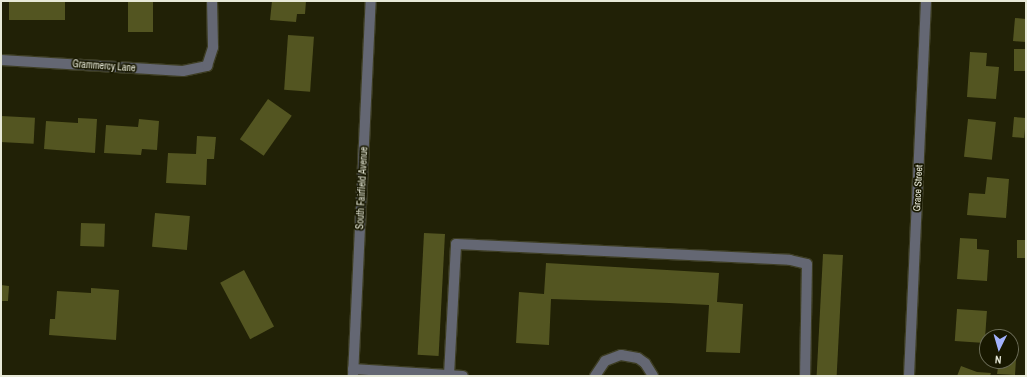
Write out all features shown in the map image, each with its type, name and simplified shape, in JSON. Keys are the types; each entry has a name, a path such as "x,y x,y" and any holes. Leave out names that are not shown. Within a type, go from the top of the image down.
{"street":[{"name":"Grammercy Lane","path":"1,60 183,71 207,66 213,47 212,1"},
{"name":"South Fairfield Avenue","path":"353,373 371,1"},
{"name":"Grace Street","path":"909,376 926,1"},
{"path":"449,375 456,244 790,260 807,264 805,376"},
{"path":"595,376 605,361 621,355 638,358 645,363 653,376"},
{"path":"353,373 463,376"}],"building":[{"path":"9,1 65,1 65,20 9,20"},
{"path":"128,1 153,1 153,32 128,32"},
{"path":"272,1 306,1 305,14 297,14 296,22 270,20"},
{"path":"1015,18 1026,19 1026,42 1013,41"},
{"path":"288,35 314,37 310,92 284,90"},
{"path":"1014,49 1026,49 1026,71 1014,71"},
{"path":"970,52 987,53 986,66 999,67 996,99 967,97"},
{"path":"268,99 292,116 264,156 240,139"},
{"path":"1,116 35,118 34,144 1,142"},
{"path":"1014,117 1026,118 1024,138 1012,137"},
{"path":"78,118 97,119 95,153 44,149 46,121 78,123"},
{"path":"139,119 159,121 157,150 142,149 141,155 104,153 106,125 138,127"},
{"path":"968,119 996,122 992,160 964,157"},
{"path":"197,136 216,137 214,159 207,159 206,185 166,183 168,153 196,154"},
{"path":"987,177 1009,179 1006,218 967,215 969,193 985,194"},
{"path":"155,213 190,216 187,250 152,247"},
{"path":"81,223 105,224 104,247 80,246"},
{"path":"424,233 445,234 439,356 418,355"},
{"path":"960,238 977,239 977,249 989,250 987,281 957,279"},
{"path":"1017,240 1026,240 1026,258 1017,258"},
{"path":"823,254 843,255 837,376 817,376"},
{"path":"546,263 719,273 717,302 743,304 740,353 706,352 709,305 669,303 551,299 549,345 516,343 519,292 544,294"},
{"path":"244,270 274,327 250,339 220,283"},
{"path":"1,285 9,286 8,301 1,301"},
{"path":"91,288 119,290 116,340 49,335 50,319 55,319 57,291 91,293"},
{"path":"957,309 987,311 986,329 979,329 979,343 955,341"},
{"path":"961,366 977,372 991,373 990,376 957,376"},
{"path":"998,369 1015,369 1015,375 997,374"}]}
